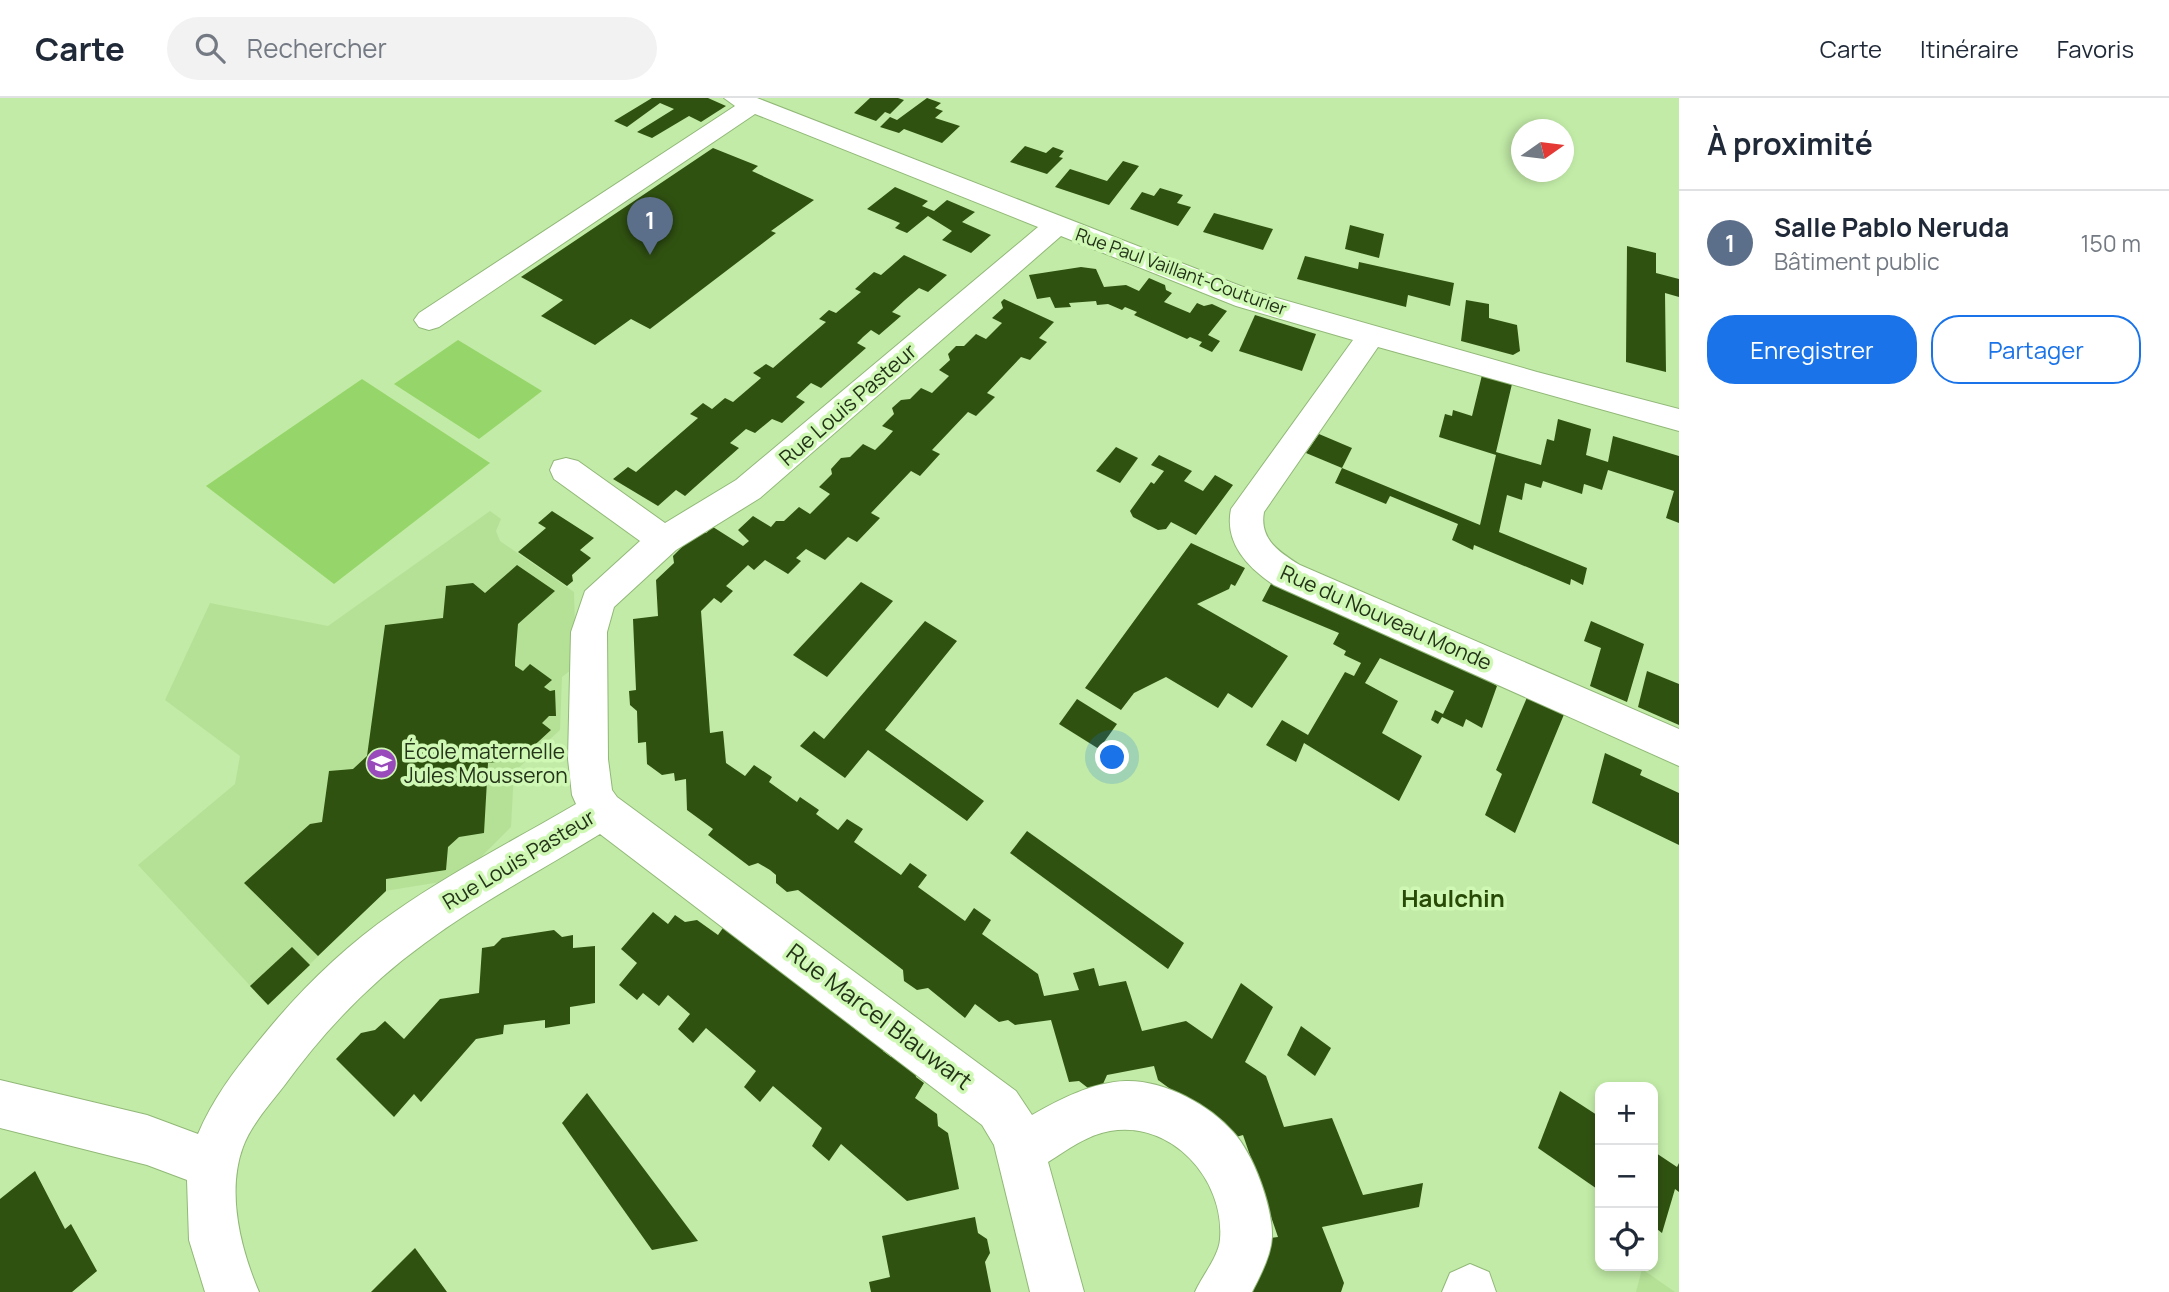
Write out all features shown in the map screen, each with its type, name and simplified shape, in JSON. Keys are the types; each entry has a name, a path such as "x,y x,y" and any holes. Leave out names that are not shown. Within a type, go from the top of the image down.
{"street":[{"name":"Rue Paul Vaillant-Couturier","path":"745,101 1223,291 1371,336 1679,420"},
{"path":"429,320 745,101"},
{"name":"Rue Louis Pasteur","path":"220,1147 243,1101 298,1028 387,944 438,909 602,811 592,795 589,779 589,632 598,601 609,588 664,540 748,489 1057,225"},
{"name":"Rue du Nouveau Monde","path":"1371,336 1248,509 1244,520 1259,555 1287,575 1679,748"},
{"path":"566,470 664,540"},
{"name":"Rue Marcel Blauwart","path":"602,811 986,1097 1008,1121 1021,1151 1057,1292"},
{"path":"0,1104 147,1140 220,1147 215,1238 220,1263 232,1292"},
{"path":"1021,1151 1069,1120 1089,1112 1142,1105 1171,1115 1218,1151 1225,1162 1245,1217 1246,1242 1222,1292"}],"shaded area":[{"path":"458,340 542,391 479,439 394,384"},
{"path":"362,379 490,463 334,584 206,486"},
{"name":"École maternelle Jules Mousseron","path":"490,511 501,519 496,531 500,541 574,592 576,666 562,677 560,730 514,772 511,827 459,879 385,891 268,1005 138,865 235,784 240,756 165,700 210,603 328,626"},
{"path":"1641,1271 1645,1271 1675,1292 1636,1292"}],"building":[{"path":"652,98 708,98 726,106 701,122 689,116 652,138 637,132 674,109 660,103 627,127 614,121"},
{"path":"870,98 904,100 890,114 885,112 876,121 854,113"},
{"path":"927,98 941,103 935,108 943,111 935,118 960,126 942,143 904,129 899,133 880,127 890,117 897,120"},
{"path":"1025,146 1046,153 1053,147 1064,151 1059,157 1063,158 1047,174 1010,162"},
{"path":"713,148 758,166 752,171 814,200 771,231 776,233 650,329 631,319 595,345 541,316 563,300 521,277"},
{"path":"1123,161 1139,166 1109,205 1055,187 1070,169 1107,181"},
{"path":"895,187 928,201 922,206 934,211 947,200 975,212 962,222 991,235 971,253 942,240 952,231 928,216 907,233 895,228 900,223 867,209"},
{"path":"1160,188 1183,195 1177,203 1191,207 1178,226 1130,209 1142,192 1154,196"},
{"path":"1214,213 1273,229 1263,250 1203,232"},
{"path":"1350,225 1384,234 1379,258 1345,249"},
{"path":"1627,246 1656,253 1656,273 1679,279 1679,297 1665,293 1666,372 1626,362"},
{"path":"904,255 947,275 928,292 919,288 905,300 892,312 901,316 879,335 871,330 863,337 857,343 866,348 821,388 811,383 796,397 805,402 782,423 772,419 755,433 746,429 730,443 739,448 685,496 676,490 658,506 613,479 628,467 636,472 698,418 690,414 703,403 712,409 725,398 733,402 761,378 753,373 766,364 773,368 826,322 819,319 829,310 836,313 861,292 855,289 874,272 881,275"},
{"path":"1305,256 1358,269 1359,262 1454,283 1450,306 1408,295 1406,307 1297,279"},
{"path":"1081,267 1096,269 1104,287 1126,285 1139,291 1149,278 1165,285 1166,290 1172,293 1164,302 1190,313 1197,303 1204,306 1212,304 1227,311 1208,335 1220,341 1212,352 1199,346 1202,342 1190,337 1187,339 1134,315 1137,312 1125,307 1122,310 1108,304 1097,305 1096,301 1069,303 1071,307 1055,308 1050,297 1037,299 1029,275"},
{"path":"1004,299 1054,322 1039,338 1047,342 1030,360 1021,357 987,393 995,397 976,416 968,412 932,450 940,454 920,476 911,471 871,513 880,518 857,542 848,537 825,560 806,549 796,558 801,561 788,574 765,560 754,570 748,565 726,586 733,591 721,603 714,598 701,611 710,733 723,731 726,763 745,776 754,765 772,777 769,782 797,802 800,797 819,810 816,814 838,830 847,819 863,829 854,842 901,875 910,863 927,875 918,887 965,921 974,908 991,920 982,934 1038,974 1044,996 1079,990 1073,973 1094,968 1099,986 1126,981 1142,1031 1186,1021 1212,1039 1241,983 1273,1007 1245,1062 1266,1076 1284,1127 1332,1118 1363,1195 1423,1183 1419,1207 1322,1227 1344,1283 1341,1292 1235,1292 1269,1238 1278,1237 1243,1135 1236,1137 1158,1080 1154,1066 1107,1075 1103,1084 1088,1088 1079,1081 1069,1082 1051,1020 1015,1025 1008,1020 999,1022 975,1004 965,1018 928,988 917,990 904,981 903,970 798,890 787,892 776,883 776,875 770,870 758,863 749,866 708,835 713,829 687,810 686,779 675,781 674,773 662,775 647,764 646,742 638,743 637,711 630,705 629,691 636,690 633,619 658,616 656,580 674,563 673,556 696,533 706,533 713,527 743,546 749,541 738,530 753,516 771,527 776,521 784,521 799,507 810,514 830,494 819,487 832,474 831,469 841,458 850,457 863,444 875,450 893,431 882,426 894,414 892,408 901,400 910,399 921,388 932,393 949,376 939,370 950,360 948,354 956,346 964,346 976,334 986,339 1002,323 992,318 1003,308 1001,302"},
{"path":"1466,300 1489,304 1489,318 1517,325 1520,351 1513,355 1461,341"},
{"path":"1255,315 1316,334 1302,371 1239,351"},
{"path":"1482,375 1512,384 1496,452 1541,465 1547,439 1554,441 1558,419 1591,429 1586,455 1608,462 1613,436 1679,456 1679,523 1666,518 1674,491 1608,470 1602,490 1584,484 1582,494 1543,481 1541,488 1525,483 1522,500 1507,495 1499,532 1587,568 1583,585 1571,579 1570,585 1474,545 1473,550 1452,540 1458,524 1390,496 1386,504 1335,483 1342,468 1480,525 1496,455 1439,437 1445,414 1452,416 1453,410 1472,416"},
{"path":"1319,434 1352,448 1342,468 1306,453"},
{"path":"1116,447 1138,458 1120,483 1096,471"},
{"path":"1159,455 1192,471 1184,481 1203,491 1215,475 1233,485 1196,535 1171,522 1166,529 1158,530 1133,517 1130,511 1151,482 1154,484 1164,471 1151,465"},
{"path":"552,511 594,538 580,550 591,558 572,575 573,581 567,586 518,552 546,528 538,523"},
{"path":"1191,543 1245,568 1235,586 1231,584 1229,589 1197,604 1288,656 1252,708 1228,693 1218,708 1166,677 1134,693 1121,710 1085,688"},
{"path":"517,565 555,591 518,624 515,661 515,666 523,671 530,664 552,680 544,687 550,691 555,690 556,716 549,716 542,723 551,730 526,753 518,746 513,752 513,760 488,763 484,833 459,837 448,847 446,870 386,879 386,891 318,956 244,883 310,824 322,822 329,771 353,769 367,756 385,625 443,618 446,586 473,583 485,593"},
{"path":"1273,580 1489,678 1489,681 1497,686 1482,728 1466,719 1463,727 1442,717 1438,724 1431,720 1435,710 1443,714 1454,691 1380,658 1365,683 1398,701 1382,733 1422,756 1399,801 1304,743 1296,762 1266,745 1282,720 1308,735 1345,672 1354,676 1361,663 1344,655 1346,651 1333,644 1339,633 1262,601"},
{"path":"861,582 893,601 827,677 793,655"},
{"path":"925,621 957,641 885,730 984,801 967,821 868,750 845,778 800,746 814,731 824,739"},
{"path":"1591,621 1644,644 1627,702 1590,686 1601,648 1584,641"},
{"path":"1647,671 1679,684 1679,725 1638,707"},
{"path":"1528,695 1565,712 1515,833 1485,815 1502,774 1496,770"},
{"path":"1077,699 1117,724 1099,749 1059,724"},
{"path":"1605,753 1642,770 1640,775 1679,793 1679,845 1592,803"},
{"path":"1027,831 1184,943 1168,969 1010,853"},
{"path":"653,912 668,924 675,915 685,922 697,920 718,935 725,925 860,1033 871,1030 883,1040 883,1051 891,1057 901,1055 914,1064 916,1077 924,1083 915,1098 937,1114 938,1126 948,1133 959,1189 907,1201 841,1144 829,1161 812,1146 822,1128 773,1086 760,1102 744,1087 756,1071 706,1028 693,1043 678,1029 690,1014 668,995 659,1006 643,993 637,1000 619,985 637,963 621,949"},
{"path":"554,930 562,937 573,935 573,948 595,946 595,1003 570,1007 570,1024 545,1028 545,1020 504,1025 503,1034 476,1039 421,1102 414,1094 394,1117 336,1059 361,1033 375,1030 385,1021 404,1039 440,999 479,993 482,948 494,946 502,938"},
{"path":"292,947 310,965 268,1005 250,986"},
{"path":"1301,1026 1331,1048 1315,1076 1287,1055"},
{"path":"1560,1091 1595,1114 1595,1188 1538,1148"},
{"path":"587,1093 698,1241 652,1250 562,1123"},
{"path":"1658,1154 1677,1167 1679,1163 1679,1192 1675,1189 1662,1233 1658,1230"},
{"path":"35,1171 65,1229 71,1224 97,1271 72,1292 0,1292 0,1199"},
{"path":"975,1217 978,1233 987,1239 990,1253 985,1262 991,1292 871,1292 869,1282 890,1277 882,1236"},
{"path":"415,1248 447,1292 371,1292"}],"place":[{"name":"Salle Pablo Neruda","path":"650,255"},
{"name":"École maternelle Jules Mousseron","path":"381,764"}],"district":[{"name":"Haulchin","path":"1453,899"}]}
